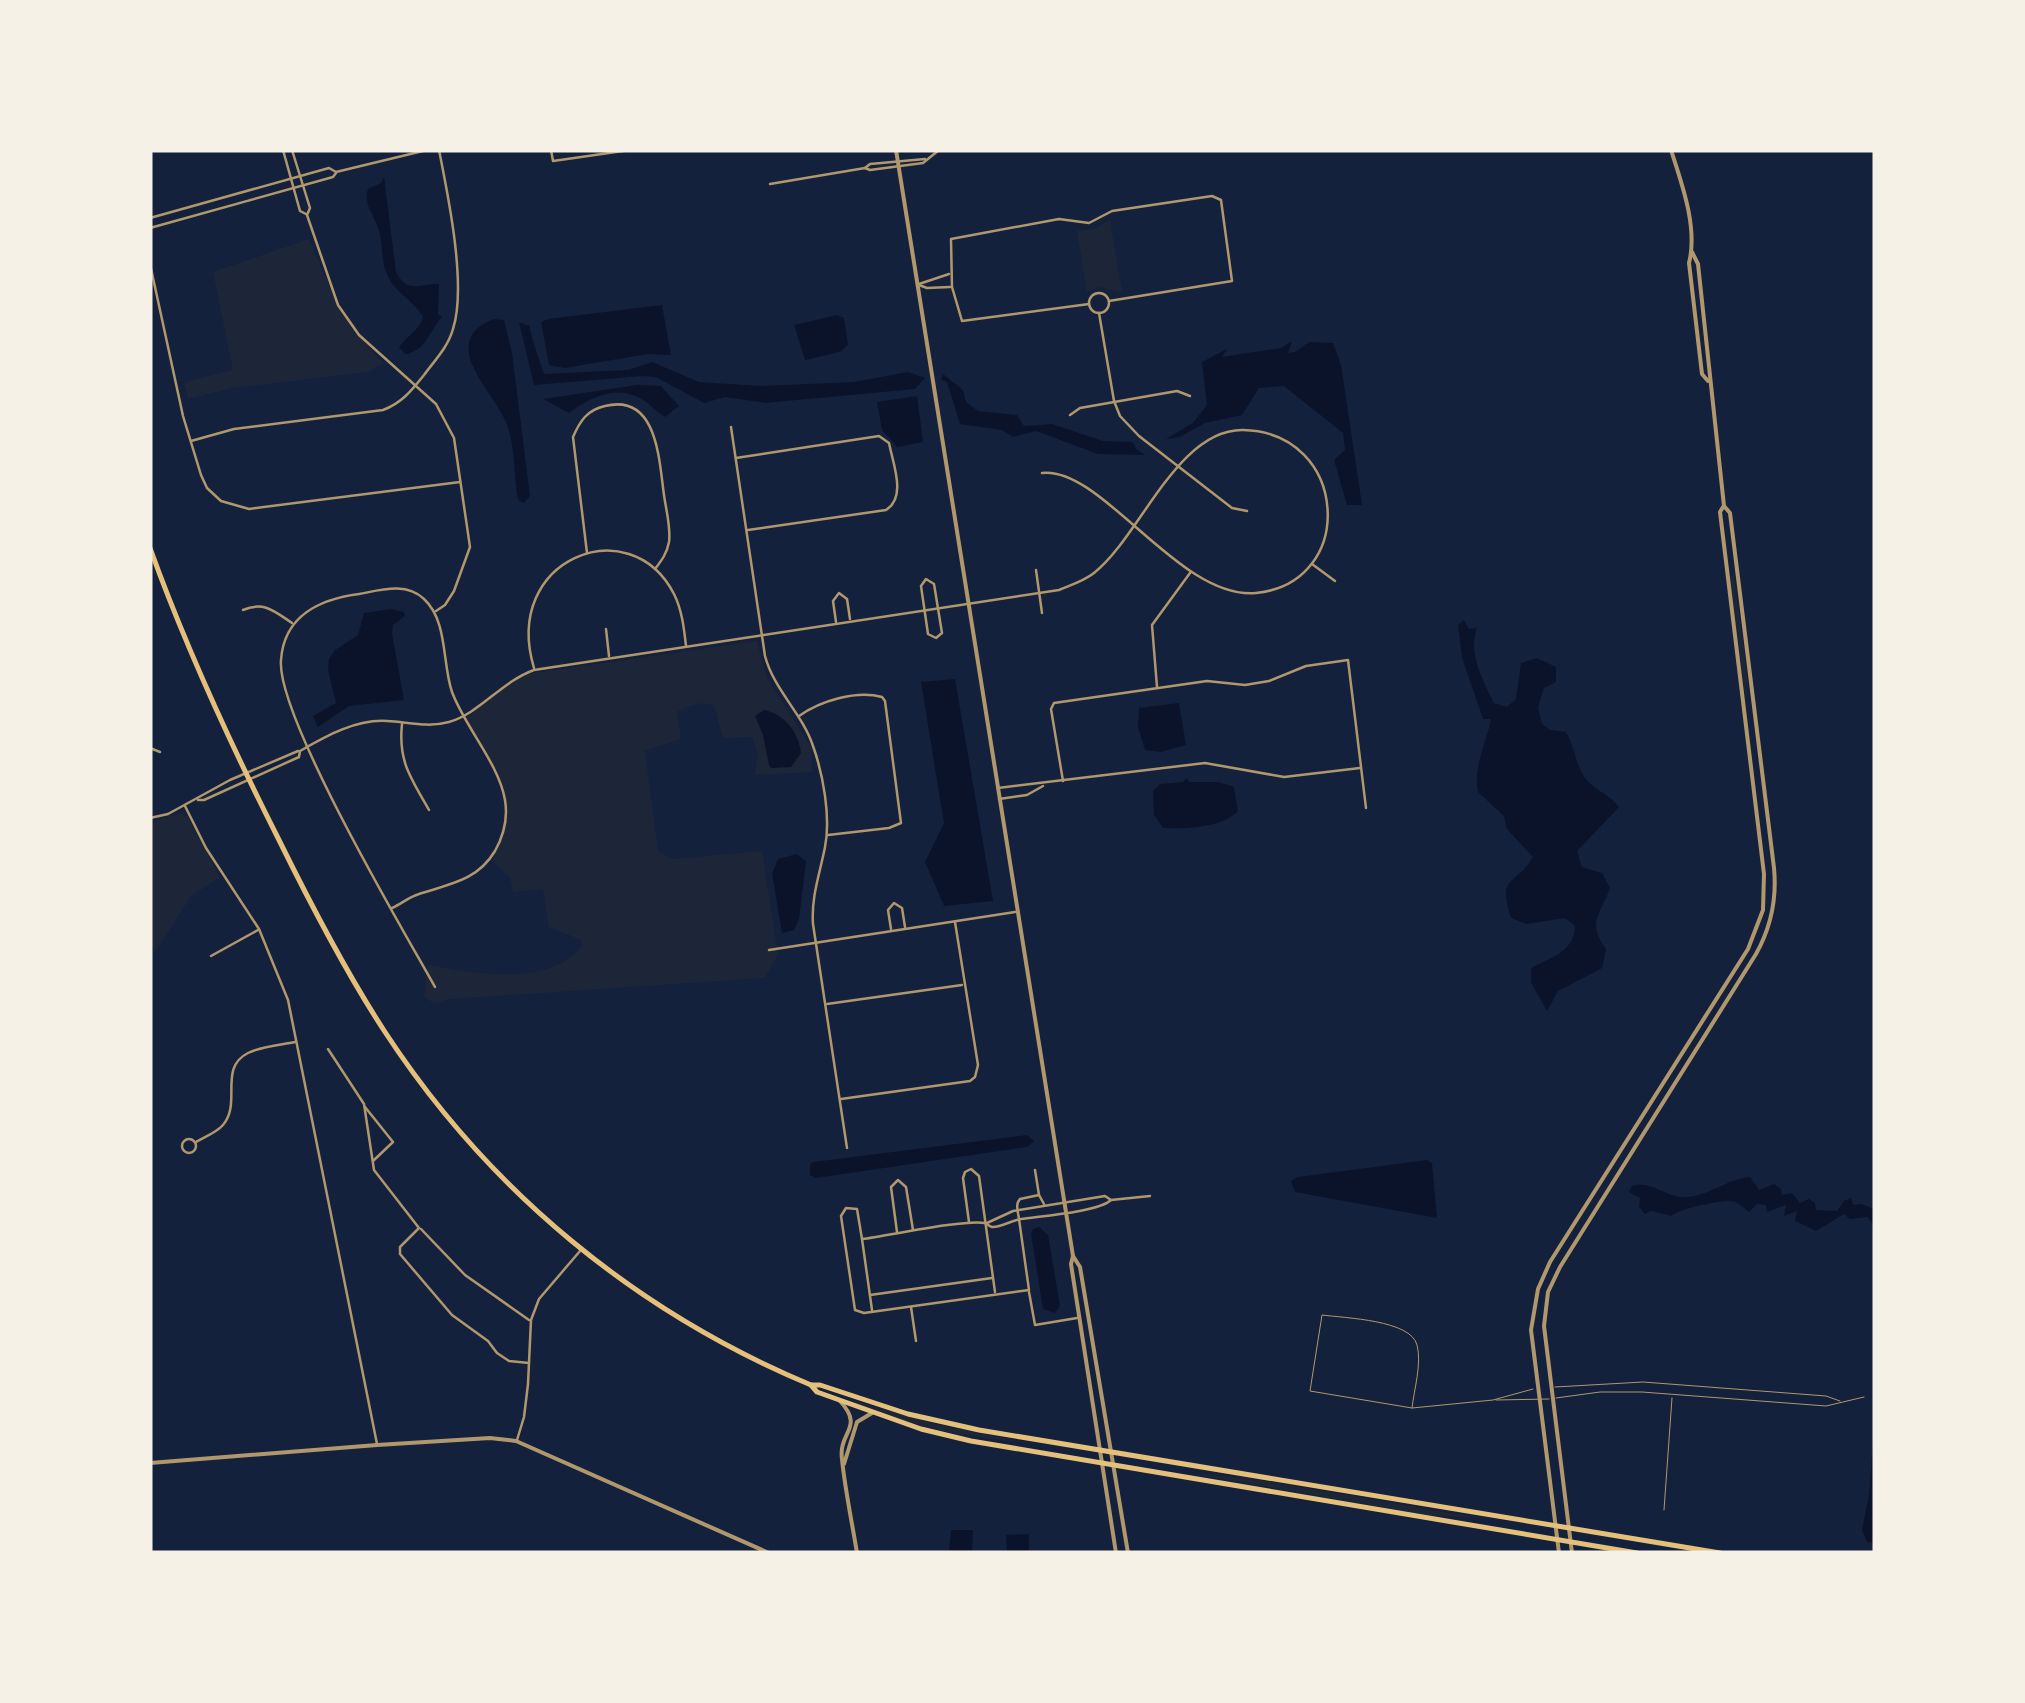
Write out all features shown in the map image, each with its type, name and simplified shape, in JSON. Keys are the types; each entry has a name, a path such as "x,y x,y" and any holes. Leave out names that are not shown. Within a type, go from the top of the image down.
{"main road":[{"path":"150,548 197,668 247,777 354,980 409,1068 491,1167 581,1250 685,1323 811,1386 956,1425 1720,1553"},
{"path":"811,1386 817,1392 872,1413 982,1444 1638,1553"}],"street":[{"path":"284,150 300,211 307,215 338,304 359,334 436,404 456,443 470,547 454,592 434,612"},
{"path":"292,150 310,208 307,215"},
{"path":"150,218 329,168 336,172 426,150"},
{"path":"190,442 234,429 383,410 398,403 416,385 445,347 458,310 439,150"},
{"path":"551,150 553,161 630,150"},
{"path":"896,150 1073,1256 1071,1264 1116,1553"},
{"path":"770,184 870,164 898,164 921,157 926,160 939,150"},
{"path":"1572,1553 1544,1318 1550,1285 1747,970 1772,916 1774,868 1730,513 1724,506 1708,381 1702,374 1685,196 1671,150"},
{"path":"150,228 333,177 336,172"},
{"path":"1089,304 966,322 959,317 952,287 950,239 1059,219 1089,223 1112,212 1212,196 1222,200 1232,282 1109,301"},
{"path":"150,264 190,442 207,488 221,501 240,508 462,482"},
{"path":"918,285 951,274"},
{"path":"918,285 952,287"},
{"path":"1089,304 1098,292 1109,301"},
{"path":"1099,313 1105,311 1109,301"},
{"path":"1089,304 1099,313 1114,401 1126,425 1232,508 1248,510"},
{"path":"1070,415 1080,408 1176,391 1190,396"},
{"path":"587,554 574,437 580,422 590,412 603,406 626,406 643,416 656,439 670,538 664,558 655,569"},
{"path":"731,427 767,666 814,748 826,836 814,897 816,942 847,1148"},
{"path":"150,818 186,806 201,794 247,777 356,724 439,724 464,716 504,684 534,670 1060,590 1092,575 1134,526 1179,467 1198,446 1217,435 1238,430 1276,435 1291,443 1317,470 1328,504 1329,522 1317,555 1290,582 1256,592 1221,588 1191,572 1134,526 1062,474 1042,474"},
{"path":"736,458 880,436 889,443 898,496 886,510 746,531"},
{"path":"1559,1553 1532,1322 1544,1275 1748,949 1763,910 1764,874 1720,512 1724,506"},
{"path":"534,670 528,624 537,591 558,566 587,554 616,552 655,569 675,596 686,646"},
{"path":"1311,563 1335,581"},
{"path":"1036,570 1042,613"},
{"path":"1157,687 1152,625 1191,572"},
{"path":"926,578 934,584 938,608 942,633 936,638 928,634 921,586 926,578"},
{"path":"392,908 415,895 471,877 483,867 502,838 506,822 503,791 452,692 434,612 418,594 400,588 332,598 310,608 294,624 283,644 281,680 309,746 392,908 435,986"},
{"path":"836,624 833,601 838,594 847,599 850,621"},
{"path":"243,610 256,604 267,606 294,624"},
{"path":"606,629 610,658"},
{"path":"1063,782 1051,709 1054,703 1206,681 1269,681 1306,666 1348,660 1366,808"},
{"path":"799,716 825,702 872,695 884,701 900,823 889,828 826,836"},
{"path":"402,723 403,764 429,810"},
{"path":"150,748 160,752"},
{"path":"999,800 1027,795 1044,785 1206,763 1284,777 1362,767"},
{"path":"998,788 1044,785"},
{"path":"186,806 212,858 259,929 281,978 378,1445"},
{"path":"892,931 888,910 894,903 902,908 905,929"},
{"path":"769,950 1017,912"},
{"path":"840,1099 975,1077 978,1065 955,922"},
{"path":"212,956 259,929"},
{"path":"825,1004 964,984"},
{"path":"196,1142 219,1129 226,1119 231,1105 232,1071 241,1058 254,1051 297,1042"},
{"path":"328,1049 393,1142 372,1162"},
{"path":"364,1104 372,1162 382,1185 464,1276 530,1320"},
{"path":"970,1224 963,1178 971,1169 978,1176 995,1295"},
{"path":"1035,1170 1038,1195 1043,1204 1050,1206"},
{"path":"897,1234 891,1187 898,1180 906,1187 913,1232"},
{"path":"1035,1325 1018,1211 1020,1198 1038,1195"},
{"path":"862,1239 986,1223 1018,1211 1104,1196 1111,1200 1150,1196"},
{"path":"986,1223 994,1227 1008,1221 1106,1205 1111,1200"},
{"path":"872,1311 857,1209 844,1209 841,1216 854,1308 858,1312 872,1311 911,1306 1029,1290"},
{"path":"1005,1214 1008,1221"},
{"path":"419,1228 400,1246 407,1264 452,1315 488,1341 497,1353 509,1361 529,1363"},
{"path":"516,1441 524,1417 530,1320 540,1300 581,1250"},
{"path":"1073,1256 1080,1267 1128,1553"},
{"path":"870,1295 993,1278"},
{"path":"911,1306 916,1341"},
{"path":"1026,1326 1080,1318"},
{"path":"840,1401 852,1421 842,1454 857,1553"},
{"path":"844,1464 856,1422 872,1413"},
{"path":"150,1463 490,1438 516,1441 769,1553"}],"lane":[{"path":"1412,1408 1418,1348 1413,1336 1394,1326 1322,1315 1310,1391 1412,1408 1618,1391 1826,1406 1864,1397"},
{"path":"1551,1388 1643,1382 1826,1396 1840,1401"},
{"path":"1493,1400 1538,1389"},
{"path":"1664,1510 1672,1394"}],"shaded area":[{"path":"384,177 396,272 410,286 439,284 438,314 442,317 423,344 406,354 399,348 423,317 390,281 385,269 380,234 367,195 368,189"},
{"path":"1110,220 1122,292 1099,287 1087,292 1077,231 1094,229"},
{"path":"309,239 339,305 383,363 368,372 233,388 188,399 184,382 233,370 213,272"},
{"path":"662,305 671,355 648,354 565,368 549,365 541,322"},
{"path":"837,315 844,318 848,345 840,352 805,360 794,325"},
{"path":"494,319 504,320 512,353 530,496 524,503 518,500 506,422 473,367 469,353 470,340 477,328"},
{"path":"519,322 528,326 544,374 628,370 652,362 699,382 761,386 854,382 908,372 925,378 915,389 765,403 725,397 704,403 656,377 534,385"},
{"path":"1292,341 1288,353 1309,342 1333,343 1341,365 1362,505 1347,505 1334,460 1345,450 1343,433 1284,386 1259,388 1242,415 1205,423 1180,437 1166,439 1193,423 1207,405 1202,362 1227,349 1222,357 1281,348"},
{"path":"943,374 963,390 966,402 978,411 1017,415 1024,426 1052,424 1103,441 1133,442 1145,455 1098,454 1036,431 1013,437 1002,430 960,424 947,382 941,380"},
{"path":"637,385 661,386 679,406 665,417 636,396 616,393 587,401 569,413 543,399"},
{"path":"917,396 923,442 897,447 882,430 877,402"},
{"path":"1734,575 1748,682 1746,701 1730,576"},
{"path":"391,609 404,612 405,616 393,625 392,633 404,700 349,706 318,727 313,716 336,703 329,659 335,650 358,635 364,613"},
{"path":"1464,620 1469,629 1477,628 1475,656 1494,703 1507,707 1516,699 1521,663 1537,658 1556,667 1556,682 1544,688 1538,707 1542,724 1550,730 1566,732 1586,779 1619,807 1577,851 1582,867 1602,873 1610,888 1596,925 1606,949 1602,968 1558,991 1547,1011 1531,982 1531,968 1566,948 1575,926 1565,918 1527,924 1511,918 1507,887 1533,857 1507,829 1504,816 1478,792 1479,764 1491,719 1483,719 1462,658 1458,625"},
{"path":"757,641 767,678 811,747 812,772 755,775 758,754 752,737 723,738 714,705 709,704 695,704 677,712 681,739 645,751 658,851 672,859 762,851 778,954 765,978 434,1003 424,997 428,965 488,974 531,973 568,959 582,946 581,940 549,927 543,889 513,892 510,877 491,860 500,840 504,804 494,771 466,718 512,681 527,674"},
{"path":"955,679 993,901 944,906 925,862 944,823 921,682"},
{"path":"1179,703 1186,745 1161,752 1145,750 1138,727 1139,708"},
{"path":"764,710 784,720 797,738 801,753 791,767 769,765 755,716"},
{"path":"1186,778 1190,782 1219,782 1234,787 1238,811 1213,824 1163,828 1154,815 1153,791 1160,784 1183,782"},
{"path":"182,813 220,877 191,896 156,951 150,944 150,822"},
{"path":"797,854 806,861 799,919 794,930 782,933 772,874 778,859"},
{"path":"1027,1135 1034,1141 1027,1147 816,1178 810,1175 813,1162"},
{"path":"1427,1160 1432,1163 1437,1218 1295,1192 1291,1181 1298,1177"},
{"path":"1750,1177 1759,1190 1774,1184 1782,1195 1792,1193 1800,1203 1809,1199 1816,1210 1837,1211 1851,1198 1853,1205 1875,1209 1875,1229 1868,1217 1850,1219 1844,1214 1816,1231 1795,1221 1797,1211 1784,1216 1786,1205 1767,1212 1766,1205 1757,1204 1749,1212 1730,1201 1692,1207 1671,1216 1651,1211 1645,1214 1639,1207 1640,1198 1629,1192 1632,1186 1640,1185 1687,1197"},
{"path":"1039,1227 1048,1235 1060,1306 1055,1313 1043,1309 1031,1234"},
{"path":"852,1400 935,1424 1022,1442 908,1423 866,1409"},
{"path":"1875,1413 1875,1543 1867,1542 1862,1530 1869,1495"},
{"path":"1193,1474 1242,1477 1480,1518 1425,1515"},
{"path":"951,1530 973,1530 972,1553 949,1553"},
{"path":"1029,1534 1029,1553 1007,1553 1006,1535"}],"waterway":[{"path":"528,326 531,339"},
{"path":"578,374 605,373"}]}
